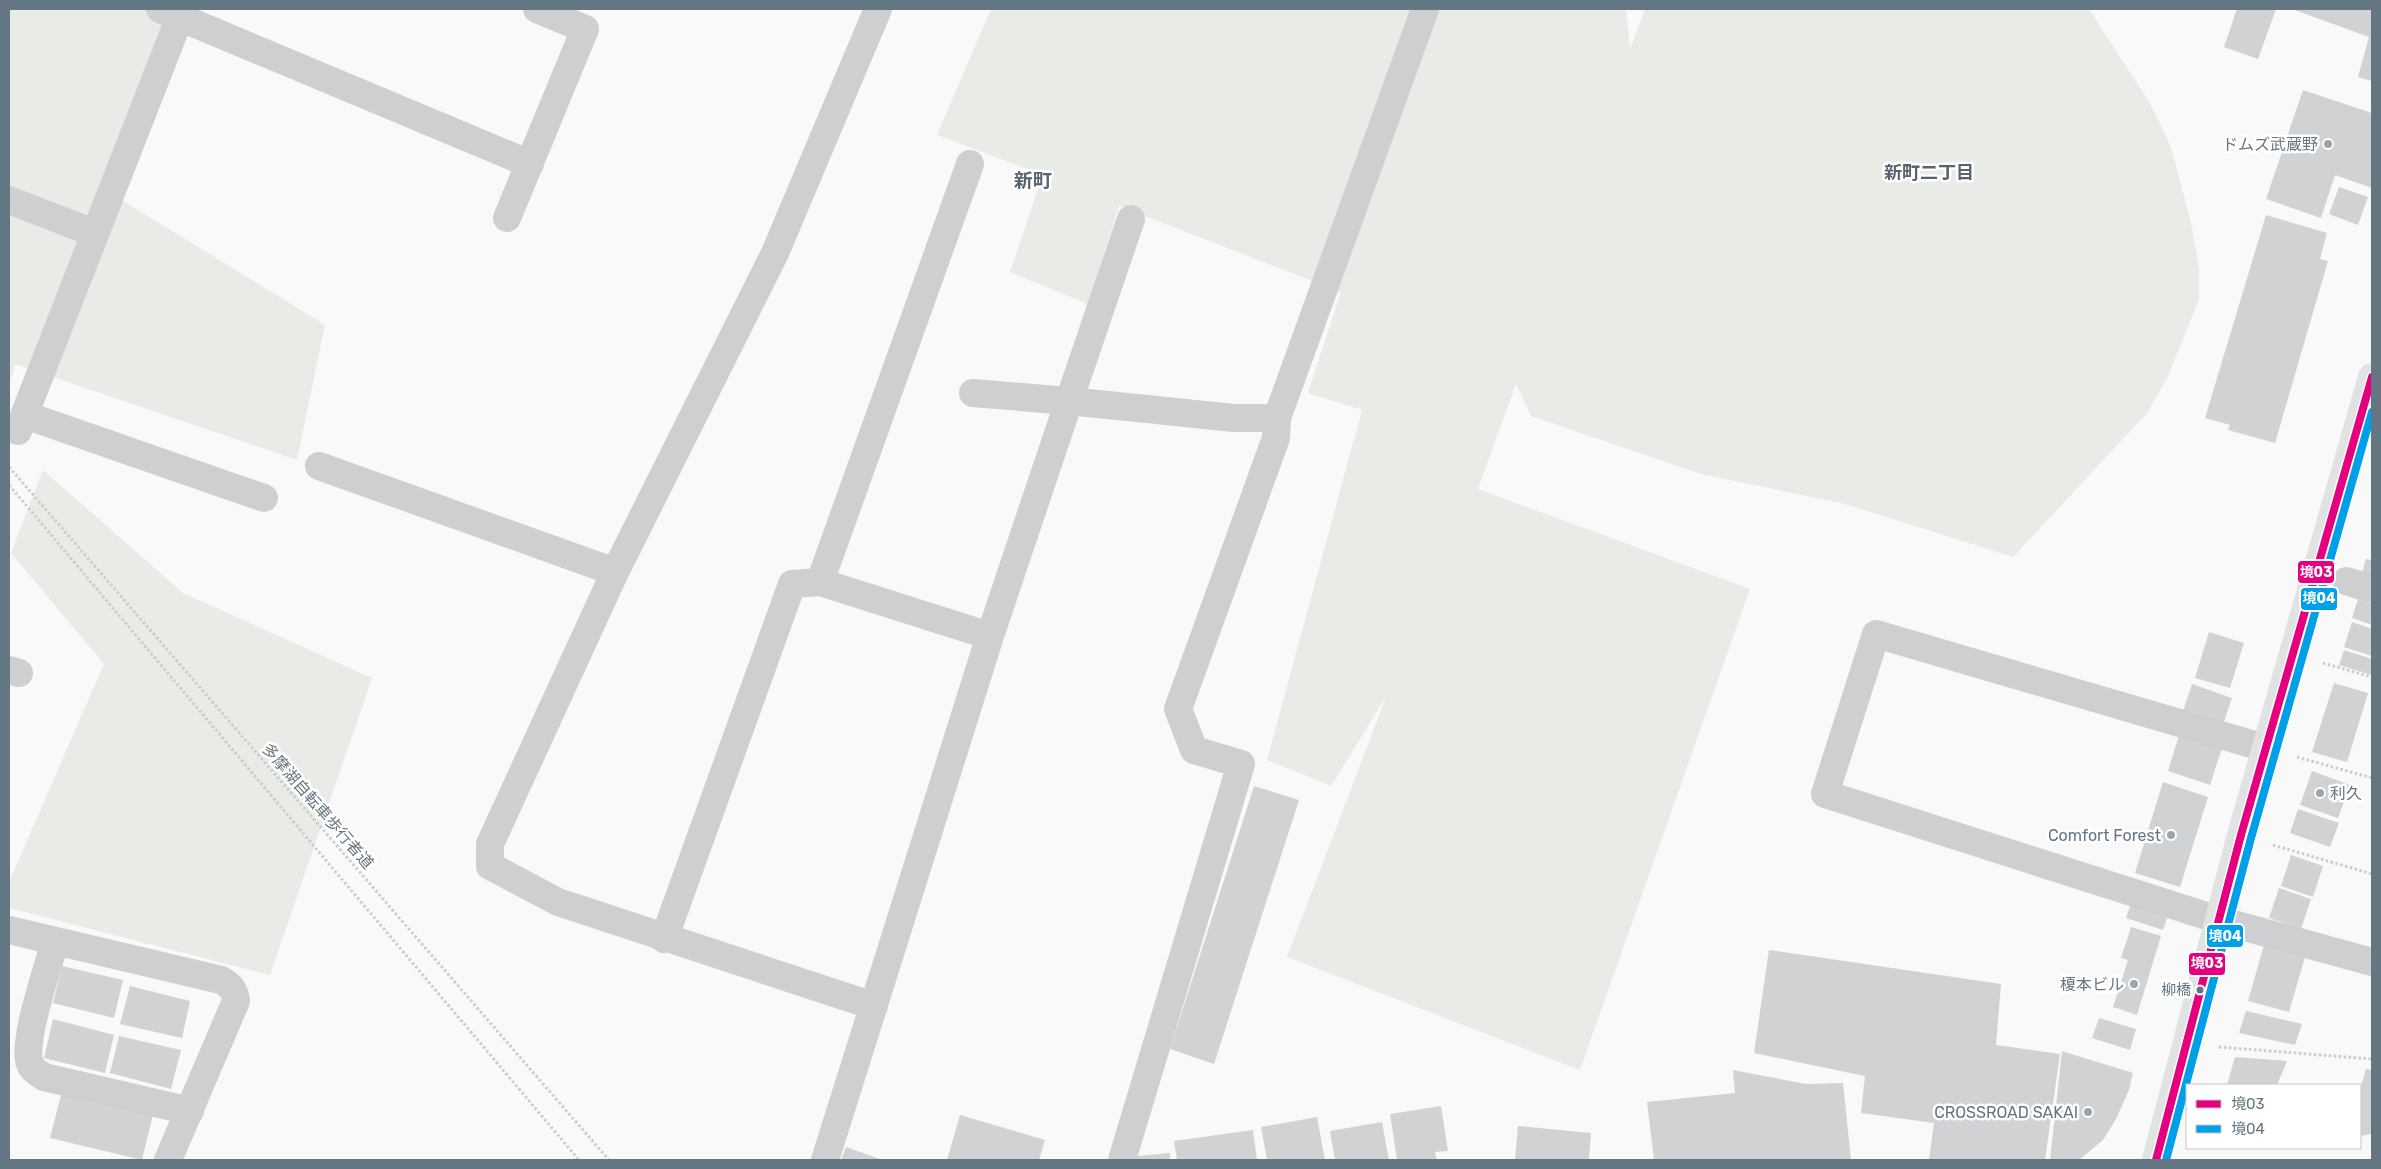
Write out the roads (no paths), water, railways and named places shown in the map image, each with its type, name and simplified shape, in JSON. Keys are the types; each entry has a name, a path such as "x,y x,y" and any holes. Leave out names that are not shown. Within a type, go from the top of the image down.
{"main road":[{"path":"2156,1160 2265,748 2372,378"}],"street":[{"path":"508,218 586,29 536,9"},
{"path":"874,1006 664,939 558,902 490,866 490,844 615,572 775,253 878,9"},
{"path":"1122,1160 1240,764 1194,750 1178,709 1276,438 1276,418 1424,9"},
{"path":"264,498 22,423 94,233 174,12 530,164"},
{"path":"820,582 970,164"},
{"path":"9,200 94,233"},
{"path":"825,1160 990,636 1131,219"},
{"path":"973,393 1234,418 1276,418"},
{"path":"319,466 615,572"},
{"path":"2346,581 2372,589"},
{"path":"664,939 792,584 820,582 990,636"},
{"path":"2265,748 1876,634 1825,794 2219,920 2372,962"},
{"path":"9,930 221,980 230,985 235,993 236,1001 168,1160"},
{"path":"55,942 30,1035 29,1061 34,1070 44,1077 190,1111"}],"place":[{"name":"ドムズ武蔵野","path":"2328,144"},
{"name":"利久","path":"2320,793"},
{"name":"Comfort Forest","path":"2171,835"},
{"name":"榎本ビル","path":"2134,984"},
{"name":"柳橋","path":"2200,990"},
{"name":"CROSSROAD SAKAI","path":"2088,1112"}],"district":[{"name":"新町二丁目","path":"1929,173"},
{"name":"新町","path":"1033,180"}]}
